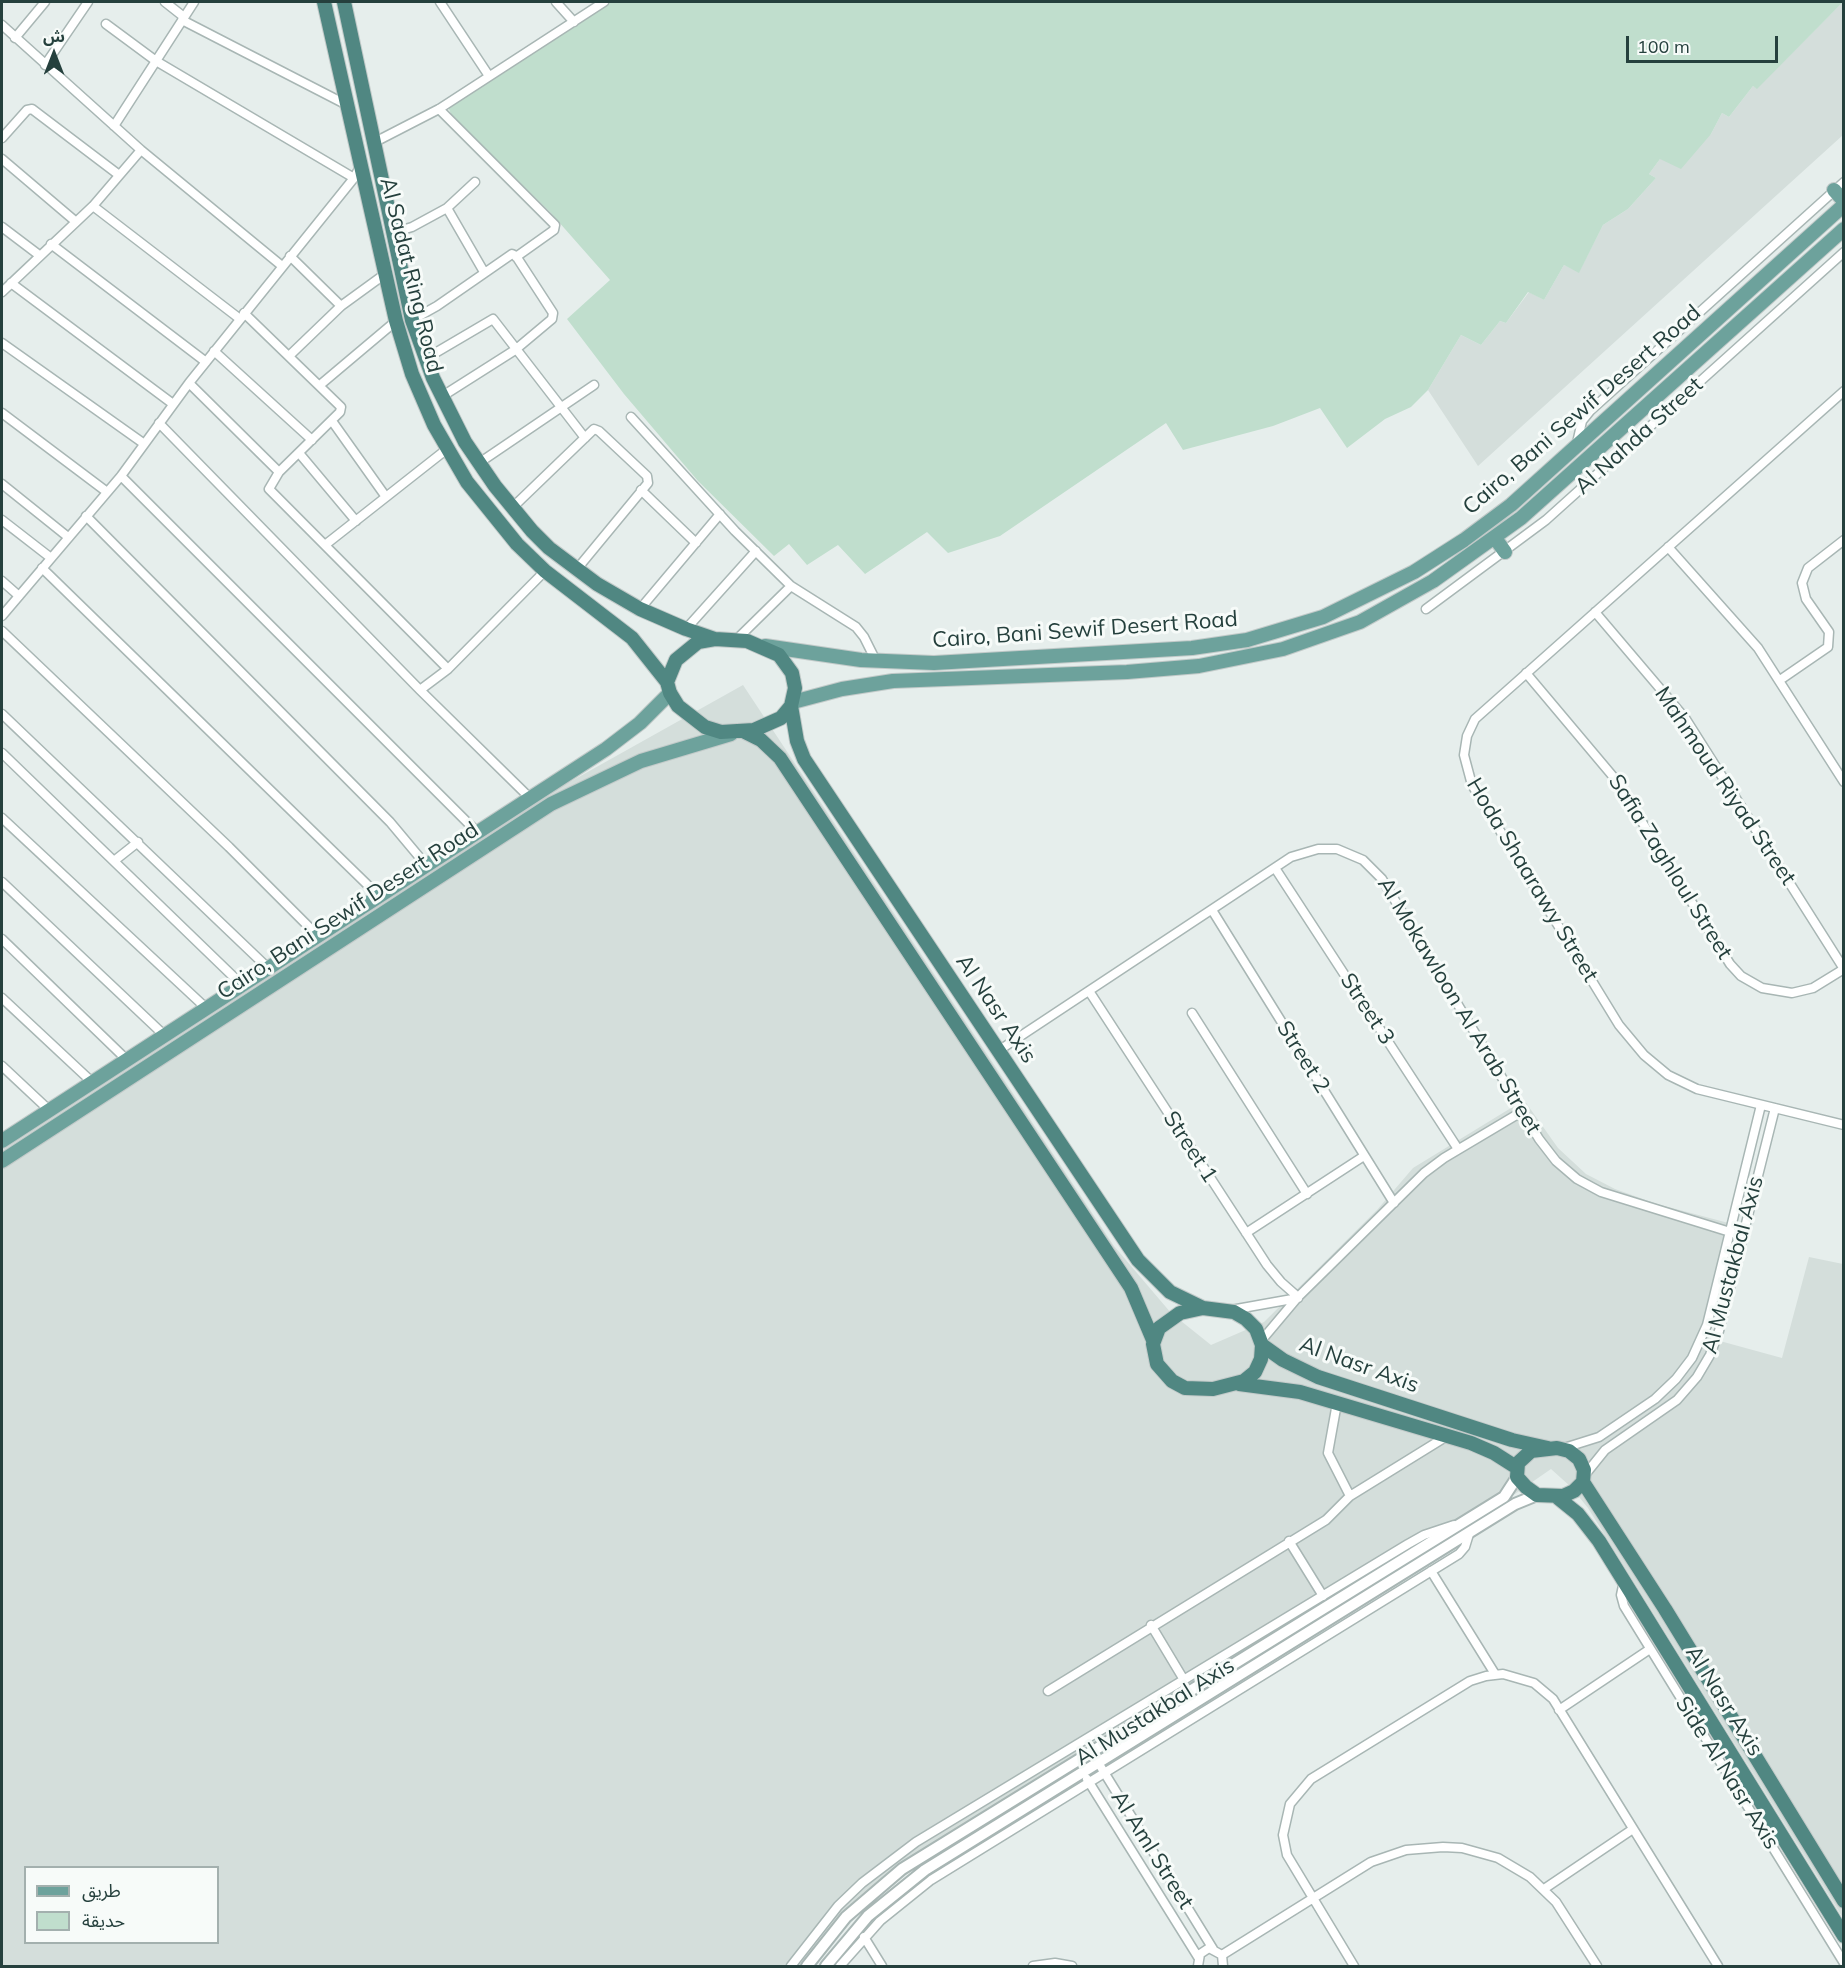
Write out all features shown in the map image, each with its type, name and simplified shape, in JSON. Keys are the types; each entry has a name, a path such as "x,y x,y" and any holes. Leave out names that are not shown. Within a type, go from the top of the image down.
{"highway":[{"name":"Al Sadat Ring Road","path":"324,2 396,321 419,391 447,449 491,514 545,571 606,617 645,652 669,687"},
{"name":"Al Sadat Ring Road","path":"344,2 412,320 441,397 479,464 512,508 549,548 577,569 640,609 715,639"},
{"path":"606,617 615,616 621,609 618,596"},
{"path":"715,639 736,640 757,644 779,655 788,666 795,688 792,704 773,724 740,732 705,727 678,706 669,687 676,660 698,642 715,639"},
{"name":"Al Nasr Axis","path":"792,704 797,741 804,759 1145,1269 1170,1292 1203,1308"},
{"name":"Al Nasr Axis","path":"740,732 761,740 780,758 1131,1288 1154,1340"},
{"path":"1203,1308 1228,1310 1246,1319 1256,1329 1262,1343 1261,1359 1255,1372 1237,1384 1207,1389 1178,1385 1166,1376 1157,1364 1154,1340 1159,1328 1173,1316 1203,1308"},
{"name":"Al Nasr Axis","path":"1262,1343 1289,1364 1318,1377 1512,1440 1548,1448"},
{"name":"Al Nasr Axis","path":"1237,1384 1286,1388 1447,1436 1483,1448 1517,1472"},
{"path":"1548,1448 1563,1449 1579,1458 1584,1479 1574,1491 1557,1497 1538,1495 1526,1487 1517,1472 1527,1453 1548,1448"},
{"name":"Al Nasr Axis","path":"1584,1479 1844,1901"},
{"name":"Al Nasr Axis","path":"1557,1497 1584,1521 1625,1580 1844,1936"},
{"path":"1584,1521 1601,1510"},
{"path":"1802,1869 1818,1860"}],"main road":[{"name":"Cairo, Bani Sewif Desert Road","path":"757,644 809,654 876,661 934,663 1192,648 1247,640 1300,625 1360,601 1440,556 1511,505 1629,399 1841,194"},
{"name":"Cairo, Bani Sewif Desert Road","path":"792,704 867,684 965,677 1127,672 1199,666 1283,649 1334,633 1385,610 1433,581 1495,538 1550,493 1844,229"},
{"path":"1629,399 1641,412"},
{"path":"1495,538 1505,552"},
{"path":"965,677 966,692"},
{"name":"Cairo, Bani Sewif Desert Road","path":"4,1135 49,1110 606,749 640,723 669,687"},
{"name":"Cairo, Bani Sewif Desert Road","path":"2,1161 530,818 619,770 665,752 740,732"},
{"path":"606,749 619,770"},
{"path":"123,1062 130,1078"}],"street":[{"path":"15,38 45,2"},
{"path":"45,65 88,2"},
{"path":"165,2 183,18 349,106"},
{"path":"114,126 194,2"},
{"path":"440,2 489,76"},
{"path":"556,2 574,22"},
{"path":"373,143 439,109 604,2"},
{"path":"106,24 156,61 354,178"},
{"path":"2,25 141,150 282,266"},
{"path":"2,138 27,110 32,109 119,175"},
{"path":"439,109 555,225 554,230 516,257"},
{"path":"2,292 93,206 141,150"},
{"path":"2,159 75,221"},
{"path":"2,616 121,476 189,383 354,178 362,165"},
{"path":"392,233 412,226 447,208 475,182"},
{"path":"1576,446 1582,421 1590,411 1841,194"},
{"path":"93,206 242,316 289,356 341,407 340,412 332,421 279,472 269,489 448,669"},
{"path":"447,208 484,272"},
{"path":"2,228 39,255"},
{"path":"51,244 206,362"},
{"name":"Al Nahda Street","path":"1426,609 1546,520 1844,252"},
{"path":"412,320 437,306 508,255 516,257 554,315 515,350 441,397"},
{"path":"290,256 341,306"},
{"path":"289,356 341,306 385,274"},
{"path":"11,283 173,404"},
{"path":"425,359 492,319 585,438"},
{"path":"320,385 396,321"},
{"path":"2,343 143,443"},
{"path":"214,351 312,440"},
{"path":"189,383 279,472"},
{"path":"479,464 594,385"},
{"name":"Hoda Shaarawy Street","path":"1844,391 1475,718 1470,727 1464,755 1472,785 1618,1025 1634,1045 1656,1066 1682,1083 1697,1089 1844,1125"},
{"path":"2,413 107,492"},
{"path":"631,417 720,514 791,586 856,627 864,637 876,661"},
{"path":"332,421 386,497"},
{"path":"159,423 420,690 530,798"},
{"path":"512,508 594,429 599,431 649,478 577,569"},
{"path":"325,545 447,449"},
{"path":"299,453 356,521"},
{"path":"121,476 477,832"},
{"path":"2,484 69,537"},
{"path":"641,490 696,543"},
{"path":"640,609 720,514"},
{"path":"86,516 390,822 426,865"},
{"path":"2,520 51,558"},
{"path":"1780,680 1828,647 1829,632 1806,599 1802,583 1808,568 1844,540"},
{"path":"1668,547 1733,617 1780,680 1844,782"},
{"path":"686,629 756,551"},
{"path":"42,568 379,896"},
{"path":"420,690 448,669 545,571"},
{"path":"2,580 19,596"},
{"path":"736,640 791,586"},
{"name":"Mahmoud Riyad Street","path":"1595,612 1685,718 1844,969"},
{"path":"2,631 211,830 318,936"},
{"name":"Safia Zaghloul Street","path":"1526,673 1616,780 1730,964 1741,976 1762,988 1792,993 1812,988 1844,969"},
{"path":"2,714 268,968"},
{"path":"2,753 242,985"},
{"path":"2,818 206,1008"},
{"path":"114,861 138,842"},
{"name":"Al Mokawloon Al Arab Street","path":"998,1051 1275,868 1300,854 1327,849 1346,852 1370,865 1382,879 1523,1111 1556,1161 1588,1186 1743,1236"},
{"name":"Street 3","path":"1275,868 1458,1149"},
{"path":"2,882 164,1035"},
{"name":"Street 2","path":"1212,910 1394,1203"},
{"path":"2,939 123,1062"},
{"name":"Street 1","path":"1089,991 1246,1233 1274,1274 1298,1298"},
{"path":"2,998 92,1082"},
{"path":"1192,1013 1306,1194"},
{"path":"2,1066 49,1110"},
{"name":"Al Mustakbal Axis","path":"1563,1449 1588,1442 1609,1431 1656,1399 1685,1368 1707,1325 1761,1105"},
{"name":"Al Mustakbal Axis","path":"1584,1479 1605,1450 1664,1412 1697,1377 1715,1343 1774,1108"},
{"path":"1262,1343 1298,1298 1424,1173 1458,1149 1523,1111"},
{"path":"1246,1233 1364,1156"},
{"path":"1228,1310 1298,1298"},
{"path":"1337,1403 1328,1453 1350,1496"},
{"path":"1048,1691 1151,1625 1326,1520 1350,1496 1447,1436"},
{"name":"Al Mustakbal Axis","path":"807,1966 846,1917 882,1884 1340,1591 1504,1497 1517,1472"},
{"name":"Al Mustakbal Axis","path":"826,1966 868,1916 909,1881 1086,1778 1515,1504 1538,1495"},
{"path":"1101,1768 1461,1552 1469,1534"},
{"path":"1289,1541 1323,1596"},
{"path":"1431,1571 1495,1674"},
{"name":"Side Al Nasr Axis","path":"1625,1580 1622,1603 1844,1963"},
{"path":"791,1966 838,1906 888,1862 1323,1596 1340,1591"},
{"path":"1151,1625 1184,1680"},
{"path":"1559,1710 1650,1649"},
{"path":"1354,1966 1291,1865 1284,1845 1286,1814 1296,1794 1311,1779 1470,1681 1495,1674 1519,1677 1534,1683 1548,1693 1718,1966"},
{"name":"Al Aml Street","path":"1091,1751 1213,1949"},
{"path":"1058,1756 1070,1764"},
{"name":"Al Aml Street","path":"1070,1764 1086,1778 1198,1957"},
{"path":"840,1966 864,1936 896,1906 931,1880 1086,1778"},
{"path":"1544,1889 1633,1829"},
{"path":"1221,1954 1371,1862 1388,1855 1434,1847 1462,1848 1498,1858 1530,1877 1544,1889 1566,1917 1597,1966"},
{"path":"864,1936 882,1966"},
{"path":"1198,1966 1198,1957 1202,1951 1213,1949 1221,1954 1223,1966"},
{"path":"1033,1966 1055,1964 1072,1966"}],"shaded area":[{"path":"1843,2 1843,135 1478,466 1428,390 1461,335 1481,345 1500,321 1506,323 1529,292 1544,300 1564,265 1579,272 1603,225 1628,209 1656,178 1649,174 1660,159 1711,134 1722,113 1729,117 1753,86 1757,88"},
{"path":"743,685 1114,1246 1171,1313 1211,1345 1264,1322 1377,1210 1413,1168 1524,1100 1558,1148 1586,1174 1615,1189 1657,1204 1736,1225 1709,1338 1782,1358 1809,1257 1843,1264 1843,1918 1588,1508 1571,1487 1551,1469 1473,1523 933,1855 884,1891 854,1919 816,1966 2,1966 2,1150 559,788"}],"green space":[{"path":"611,2 1843,2 1757,89 1753,86 1729,117 1722,113 1711,134 1681,169 1660,159 1649,174 1656,178 1628,209 1603,225 1579,273 1564,265 1544,300 1528,292 1506,323 1500,321 1481,345 1461,335 1428,390 1411,407 1385,419 1347,448 1320,408 1273,426 1183,450 1166,423 1000,536 948,553 927,532 865,574 838,545 807,565 789,544 774,556 698,481 624,394 567,319 610,280 550,212 452,116 447,105"}]}
